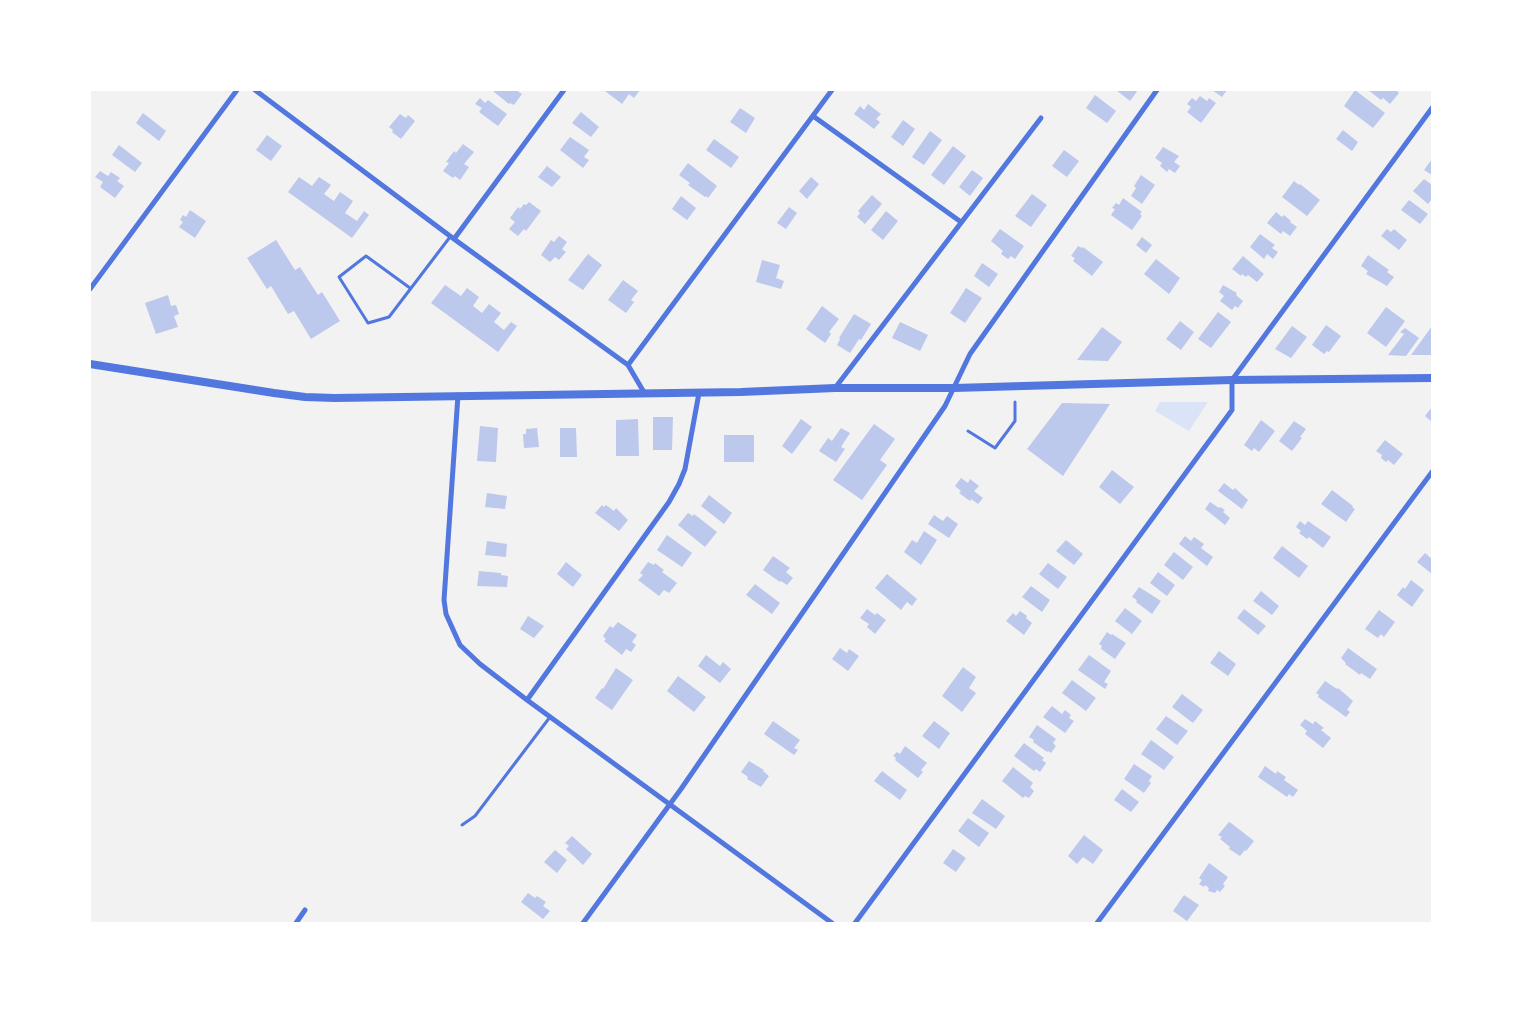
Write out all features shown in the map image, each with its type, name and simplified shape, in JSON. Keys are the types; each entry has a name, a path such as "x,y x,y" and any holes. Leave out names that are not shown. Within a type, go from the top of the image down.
{"street":[{"path":"90,289 237,90"},
{"path":"255,90 452,238 628,365 645,394"},
{"path":"452,238 564,90"},
{"path":"628,365 832,90"},
{"path":"583,923 671,804 945,406 970,354 1156,90"},
{"path":"855,923 1232,410 1232,380 1432,108"},
{"path":"813,116 961,222"},
{"path":"835,388 1041,118"},
{"path":"90,364 305,397 412,398 458,395 645,394 835,388 954,388 1232,380 1432,378"},
{"path":"527,700 669,502 685,469 699,393"},
{"path":"458,395 444,600 446,614 456,639 468,654 527,700 832,923"},
{"path":"1097,923 1432,472"},
{"path":"296,923 305,910"}],"lane":[{"path":"410,288 366,256 339,277 368,323 389,317 410,288 452,238"},
{"path":"968,431 995,448 1015,421 1015,402"},
{"path":"462,825 475,816 550,716"}],"shaded area":[{"path":"1160,402 1208,402 1189,431 1155,411"}],"building":[{"path":"495,90 516,90 522,94 514,105 509,104 494,92"},
{"path":"606,90 640,90 634,98 629,94 622,104"},
{"path":"1116,90 1138,90 1130,101"},
{"path":"1212,90 1227,90 1222,97"},
{"path":"1355,90 1385,113 1373,128 1344,106"},
{"path":"1368,90 1396,90 1399,93 1390,104"},
{"path":"1095,95 1116,111 1107,123 1086,108"},
{"path":"1200,96 1207,101 1209,98 1216,103 1201,123 1187,112 1191,107 1187,104 1192,98 1196,101"},
{"path":"480,98 485,103 488,100 507,114 498,126 479,112 482,108 475,104"},
{"path":"868,104 881,114 876,119 880,122 874,129 854,114 860,106 864,110"},
{"path":"740,108 755,118 746,133 730,122"},
{"path":"581,112 599,127 591,137 572,123"},
{"path":"143,113 166,131 159,141 136,123"},
{"path":"400,114 406,118 408,115 415,121 401,139 389,127"},
{"path":"903,120 915,129 903,146 891,137"},
{"path":"1343,130 1358,142 1352,151 1336,139"},
{"path":"930,131 942,140 924,165 912,157"},
{"path":"267,135 282,146 271,161 256,150"},
{"path":"570,137 589,150 584,157 589,160 583,168 560,150"},
{"path":"714,139 739,157 731,168 706,150"},
{"path":"463,144 474,152 464,164 469,167 460,180 455,176 453,178 443,171 449,163 446,162 454,151 456,153"},
{"path":"119,145 142,163 135,172 112,155"},
{"path":"953,146 966,156 944,185 931,175"},
{"path":"1163,147 1179,156 1174,162 1180,166 1175,173 1169,169 1167,172 1160,166 1162,163 1155,158"},
{"path":"1064,150 1079,161 1067,177 1052,166"},
{"path":"1432,159 1432,175 1424,170"},
{"path":"688,163 717,186 708,198 688,185 690,183 679,175"},
{"path":"547,166 561,177 552,187 538,177"},
{"path":"972,170 983,178 970,196 959,187"},
{"path":"100,171 108,176 111,172 120,178 117,181 124,186 115,198 100,187 103,182 95,177"},
{"path":"1141,175 1155,185 1142,204 1131,196 1136,188 1134,186"},
{"path":"299,177 312,186 319,177 331,185 324,194 334,201 340,192 353,201 345,213 357,221 364,211 369,215 352,238 288,192"},
{"path":"811,177 819,184 807,199 799,191"},
{"path":"1424,179 1432,185 1432,199 1428,204 1413,191"},
{"path":"1294,181 1320,200 1307,216 1282,197"},
{"path":"1032,194 1047,205 1031,227 1015,216"},
{"path":"872,195 882,204 865,224 857,217 860,213 858,211"},
{"path":"681,196 696,208 687,220 672,209"},
{"path":"1123,198 1142,212 1140,214 1142,216 1132,230 1111,215 1115,209 1112,208 1116,203 1119,205"},
{"path":"1409,200 1428,214 1420,224 1401,210"},
{"path":"529,202 541,211 526,231 524,229 518,236 509,229 515,222 510,218 518,207 520,209"},
{"path":"789,207 797,213 786,229 777,223"},
{"path":"190,210 206,221 195,238 179,227 183,222 180,220 183,215 186,217"},
{"path":"886,211 898,221 883,240 871,230"},
{"path":"1276,212 1282,217 1284,215 1297,227 1290,236 1283,231 1281,234 1267,223"},
{"path":"1000,229 1024,246 1015,259 1011,256 1008,259 1001,254 1003,251 991,241"},
{"path":"1387,229 1391,232 1394,229 1407,240 1399,250 1381,236"},
{"path":"1260,234 1275,245 1272,248 1278,252 1273,259 1267,254 1264,259 1250,247"},
{"path":"559,236 567,242 562,249 566,252 559,260 555,257 550,262 541,255 551,240 554,242"},
{"path":"1142,237 1152,245 1146,253 1136,245"},
{"path":"276,240 295,270 300,267 318,295 322,292 340,321 311,339 294,311 288,314 271,286 267,289 247,258"},
{"path":"1078,246 1083,247 1103,262 1092,276 1073,261 1075,258 1071,256"},
{"path":"588,254 602,265 583,290 568,280"},
{"path":"1368,255 1389,270 1387,272 1394,277 1387,286 1366,274 1368,271 1361,266"},
{"path":"1243,256 1264,274 1257,282 1248,275 1246,277 1242,274 1241,276 1232,269"},
{"path":"1156,259 1180,278 1169,294 1144,274"},
{"path":"762,260 780,265 776,278 784,281 781,289 756,282"},
{"path":"982,263 998,274 989,287 974,276"},
{"path":"623,280 638,291 631,300 634,302 626,313 608,300"},
{"path":"445,285 461,296 467,288 479,297 473,306 482,313 489,304 501,313 494,322 504,330 511,322 517,326 498,352 431,303"},
{"path":"1223,285 1237,293 1236,295 1243,301 1238,308 1235,306 1232,310 1220,301 1224,296 1219,292"},
{"path":"966,288 982,298 965,323 950,313"},
{"path":"168,295 171,306 176,305 179,314 174,316 178,327 156,334 145,303"},
{"path":"822,306 839,319 829,332 831,334 825,343 806,329"},
{"path":"1386,307 1405,321 1386,347 1367,333"},
{"path":"1218,312 1231,322 1211,348 1198,339"},
{"path":"854,314 871,324 850,353 837,345 839,338"},
{"path":"1180,321 1194,332 1181,350 1166,339"},
{"path":"900,322 928,335 920,351 892,338"},
{"path":"1326,325 1341,336 1329,352 1327,351 1324,354 1312,345"},
{"path":"1292,326 1307,337 1291,358 1275,349"},
{"path":"1432,326 1432,355 1411,355"},
{"path":"1102,327 1122,342 1108,361 1077,360"},
{"path":"1405,328 1419,338 1406,356 1388,355 1404,334 1400,332"},
{"path":"1062,403 1110,404 1063,476 1027,449"},
{"path":"1432,407 1432,422 1425,416"},
{"path":"653,417 673,417 672,450 653,450"},
{"path":"638,419 639,456 616,456 616,420"},
{"path":"801,419 812,427 792,454 782,446"},
{"path":"1261,420 1275,431 1259,452 1254,448 1252,451 1244,445"},
{"path":"1294,421 1306,429 1292,451 1279,441"},
{"path":"874,424 895,439 880,460 887,465 862,500 833,480"},
{"path":"480,426 498,428 496,462 477,461"},
{"path":"537,428 539,447 524,448 523,434 526,434 526,429"},
{"path":"560,428 576,428 577,457 560,457"},
{"path":"841,428 850,433 841,447 845,449 836,462 819,451 828,438 832,441"},
{"path":"724,435 754,435 754,462 724,462"},
{"path":"1385,440 1403,454 1394,465 1388,460 1386,462 1381,458 1382,455 1376,451"},
{"path":"1112,470 1134,487 1120,504 1099,487"},
{"path":"961,478 968,483 970,479 979,486 974,491 983,498 978,504 959,493 961,491 955,486"},
{"path":"1224,483 1233,490 1235,488 1248,500 1242,509 1218,491"},
{"path":"1332,490 1355,509 1346,522 1321,504"},
{"path":"487,493 507,496 505,509 485,507"},
{"path":"709,495 732,513 724,524 701,506"},
{"path":"1210,502 1225,510 1223,512 1230,518 1225,525 1205,509"},
{"path":"602,505 604,507 606,505 614,511 616,508 628,520 619,531 595,513"},
{"path":"688,513 693,516 694,514 717,532 705,547 678,525"},
{"path":"934,515 943,521 947,516 958,524 949,538 928,524"},
{"path":"1300,521 1305,525 1308,521 1331,537 1323,548 1309,537 1307,539 1299,533 1301,531 1296,527"},
{"path":"924,531 937,540 921,565 904,552 912,540 917,543"},
{"path":"667,535 692,553 682,567 657,550"},
{"path":"1185,536 1191,541 1194,537 1204,544 1201,548 1213,557 1207,566 1179,544"},
{"path":"1066,540 1083,554 1074,565 1056,551"},
{"path":"487,541 507,544 506,557 485,555"},
{"path":"1282,546 1308,566 1299,578 1273,558"},
{"path":"1174,552 1193,567 1183,580 1164,565"},
{"path":"1425,553 1432,559 1432,574 1417,562"},
{"path":"773,556 790,568 786,572 793,578 787,585 763,570"},
{"path":"566,562 582,575 573,587 557,574"},
{"path":"648,562 654,565 655,563 664,570 662,572 677,583 669,593 664,590 659,596 638,580 643,575 640,573"},
{"path":"1048,563 1067,577 1058,589 1039,574"},
{"path":"479,571 501,573 501,575 508,576 507,587 477,586"},
{"path":"1158,572 1175,585 1167,596 1150,583"},
{"path":"887,574 917,599 912,606 907,602 901,610 875,588"},
{"path":"1411,580 1424,590 1412,607 1397,595 1403,587 1405,589"},
{"path":"755,584 780,603 772,614 746,595"},
{"path":"1031,586 1050,600 1042,612 1022,597"},
{"path":"1139,587 1161,601 1152,614 1132,597"},
{"path":"1261,591 1279,606 1272,615 1253,601"},
{"path":"1125,608 1142,621 1132,634 1115,621"},
{"path":"867,609 875,615 877,613 886,620 875,634 867,627 869,624 860,618"},
{"path":"1244,609 1266,626 1258,635 1237,618"},
{"path":"1379,610 1395,622 1384,637 1381,634 1378,638 1365,629"},
{"path":"1020,611 1032,623 1024,635 1006,621 1013,613 1016,616"},
{"path":"528,616 544,626 534,638 520,629"},
{"path":"618,622 637,635 632,642 636,645 631,652 626,649 622,655 604,641 606,639 603,636 610,626 613,628"},
{"path":"1107,632 1126,643 1115,659 1101,649 1102,646 1099,644"},
{"path":"840,648 847,653 849,649 859,656 848,671 832,659"},
{"path":"1348,648 1377,669 1370,679 1361,673 1360,675 1345,664 1341,658"},
{"path":"1219,651 1236,664 1228,676 1210,663"},
{"path":"706,655 720,666 723,662 731,669 720,683 698,666"},
{"path":"1089,655 1111,671 1104,682 1108,684 1105,689 1078,670"},
{"path":"963,667 976,677 969,688 976,693 962,712 942,696"},
{"path":"616,668 633,680 612,710 595,698"},
{"path":"678,676 706,697 694,712 667,691"},
{"path":"1072,680 1096,698 1086,711 1062,693"},
{"path":"1325,681 1338,688 1353,701 1347,710 1350,712 1346,717 1318,697 1319,695 1316,693"},
{"path":"1182,694 1203,710 1193,723 1172,707"},
{"path":"1052,706 1062,714 1065,710 1071,715 1069,718 1074,721 1065,733 1043,717"},
{"path":"1166,716 1188,731 1177,745 1156,729"},
{"path":"1305,719 1313,724 1315,721 1324,728 1321,730 1331,738 1323,748 1305,734 1307,731 1300,725"},
{"path":"773,721 800,740 794,748 798,750 794,755 764,734"},
{"path":"934,721 950,733 939,749 922,736"},
{"path":"1037,725 1056,739 1053,743 1056,746 1051,753 1033,742 1034,740 1029,737"},
{"path":"1151,740 1174,757 1164,770 1141,754"},
{"path":"1024,743 1044,758 1042,760 1046,763 1040,772 1036,769 1034,771 1014,756"},
{"path":"905,746 927,763 921,770 923,772 918,778 895,760 896,758 893,756 897,752 900,754"},
{"path":"749,761 764,770 769,776 761,787 747,779 748,777 741,772"},
{"path":"1134,764 1152,776 1149,781 1151,783 1144,793 1124,779"},
{"path":"1265,766 1276,774 1277,771 1286,777 1284,780 1298,790 1293,797 1289,794 1287,797 1258,777"},
{"path":"1013,767 1033,783 1030,787 1034,791 1029,798 1025,796 1023,798 1002,781"},
{"path":"882,771 907,790 900,800 874,781"},
{"path":"1122,789 1139,802 1131,812 1114,800"},
{"path":"982,799 1005,816 996,829 972,813"},
{"path":"968,818 989,833 979,847 958,831"},
{"path":"1229,822 1254,841 1240,856 1229,849 1230,847 1218,835"},
{"path":"1084,835 1103,850 1093,864 1083,857 1077,864 1068,856"},
{"path":"572,836 592,854 583,865 566,849 569,846 565,843"},
{"path":"953,849 966,858 956,872 943,863"},
{"path":"555,850 567,860 557,873 544,862"},
{"path":"1209,863 1228,877 1223,884 1225,886 1220,892 1217,890 1215,893 1208,891 1209,888 1199,884 1202,880 1199,878"},
{"path":"528,893 546,902 543,906 550,911 543,919 521,902"},
{"path":"1184,895 1199,905 1187,921 1173,911"}]}
